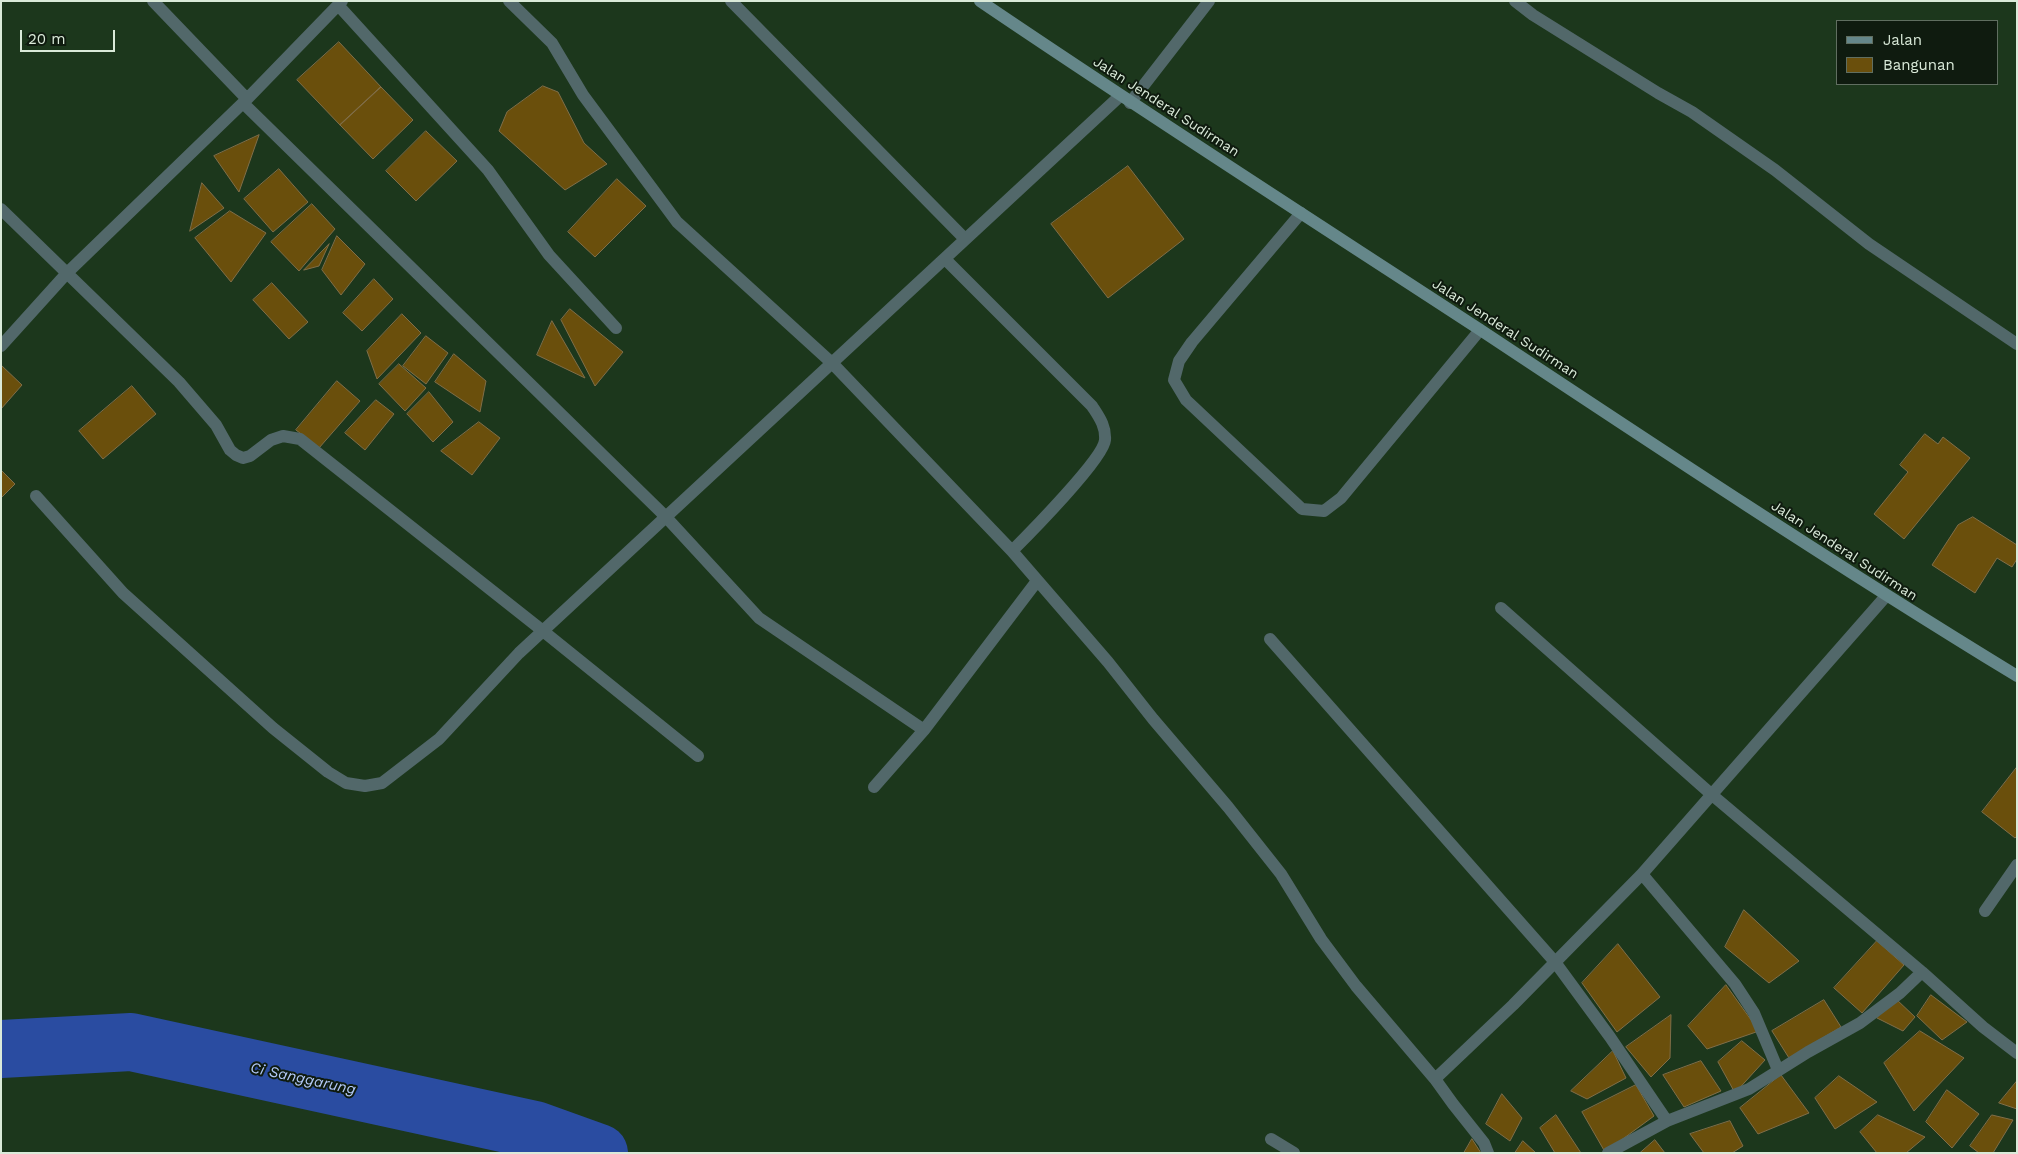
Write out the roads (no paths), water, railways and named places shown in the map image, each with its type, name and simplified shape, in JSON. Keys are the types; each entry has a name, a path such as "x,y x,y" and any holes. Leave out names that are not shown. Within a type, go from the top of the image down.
{"main road":[{"name":"Jalan Jenderal Sudirman","path":"980,1 1125,99 1886,596 2017,676"}],"street":[{"path":"153,1 245,101 665,516 759,618 924,730"},
{"path":"509,1 552,43 583,95 677,222 833,364 1012,551 1108,662 1152,719 1228,807 1281,874 1321,939 1356,986 1436,1079 1484,1143 1488,1153"},
{"path":"730,1 966,239"},
{"path":"36,496 123,593 273,728 328,772 346,782 365,786 382,783 439,739 519,653 665,516 833,364 966,239 1125,99 1209,1"},
{"path":"1515,1 1541,20 1692,112 1775,170 1869,244 2017,344"},
{"path":"1,346 67,273 245,101 340,3 488,170 549,255 616,328"},
{"path":"1,209 179,382 216,425 230,450 236,455 243,458 250,456 271,440 283,436 300,440 543,631 698,756"},
{"path":"1301,213 1192,342 1179,361 1174,380 1186,400 1302,509 1324,511 1341,498 1480,330"},
{"path":"945,259 1092,406 1104,426 1106,443 1095,461 1012,551"},
{"path":"874,787 924,730 1036,581"},
{"path":"1436,1079 1642,874 1886,596"},
{"path":"1501,608 1711,794 1924,973 1934,985 1982,1027 2017,1053"},
{"path":"1270,639 1555,962 1610,1037 1667,1121"},
{"path":"1985,911 2017,865"},
{"path":"1642,874 1735,984 1754,1013 1778,1070"},
{"path":"1608,1153 1667,1121 1749,1089 1778,1070 1860,1023 1924,973"},
{"path":"1272,1139 1294,1153"}],"waterway":[{"name":"Ci Sanggarung","path":"1,1049 131,1042 535,1130 599,1153"}]}
